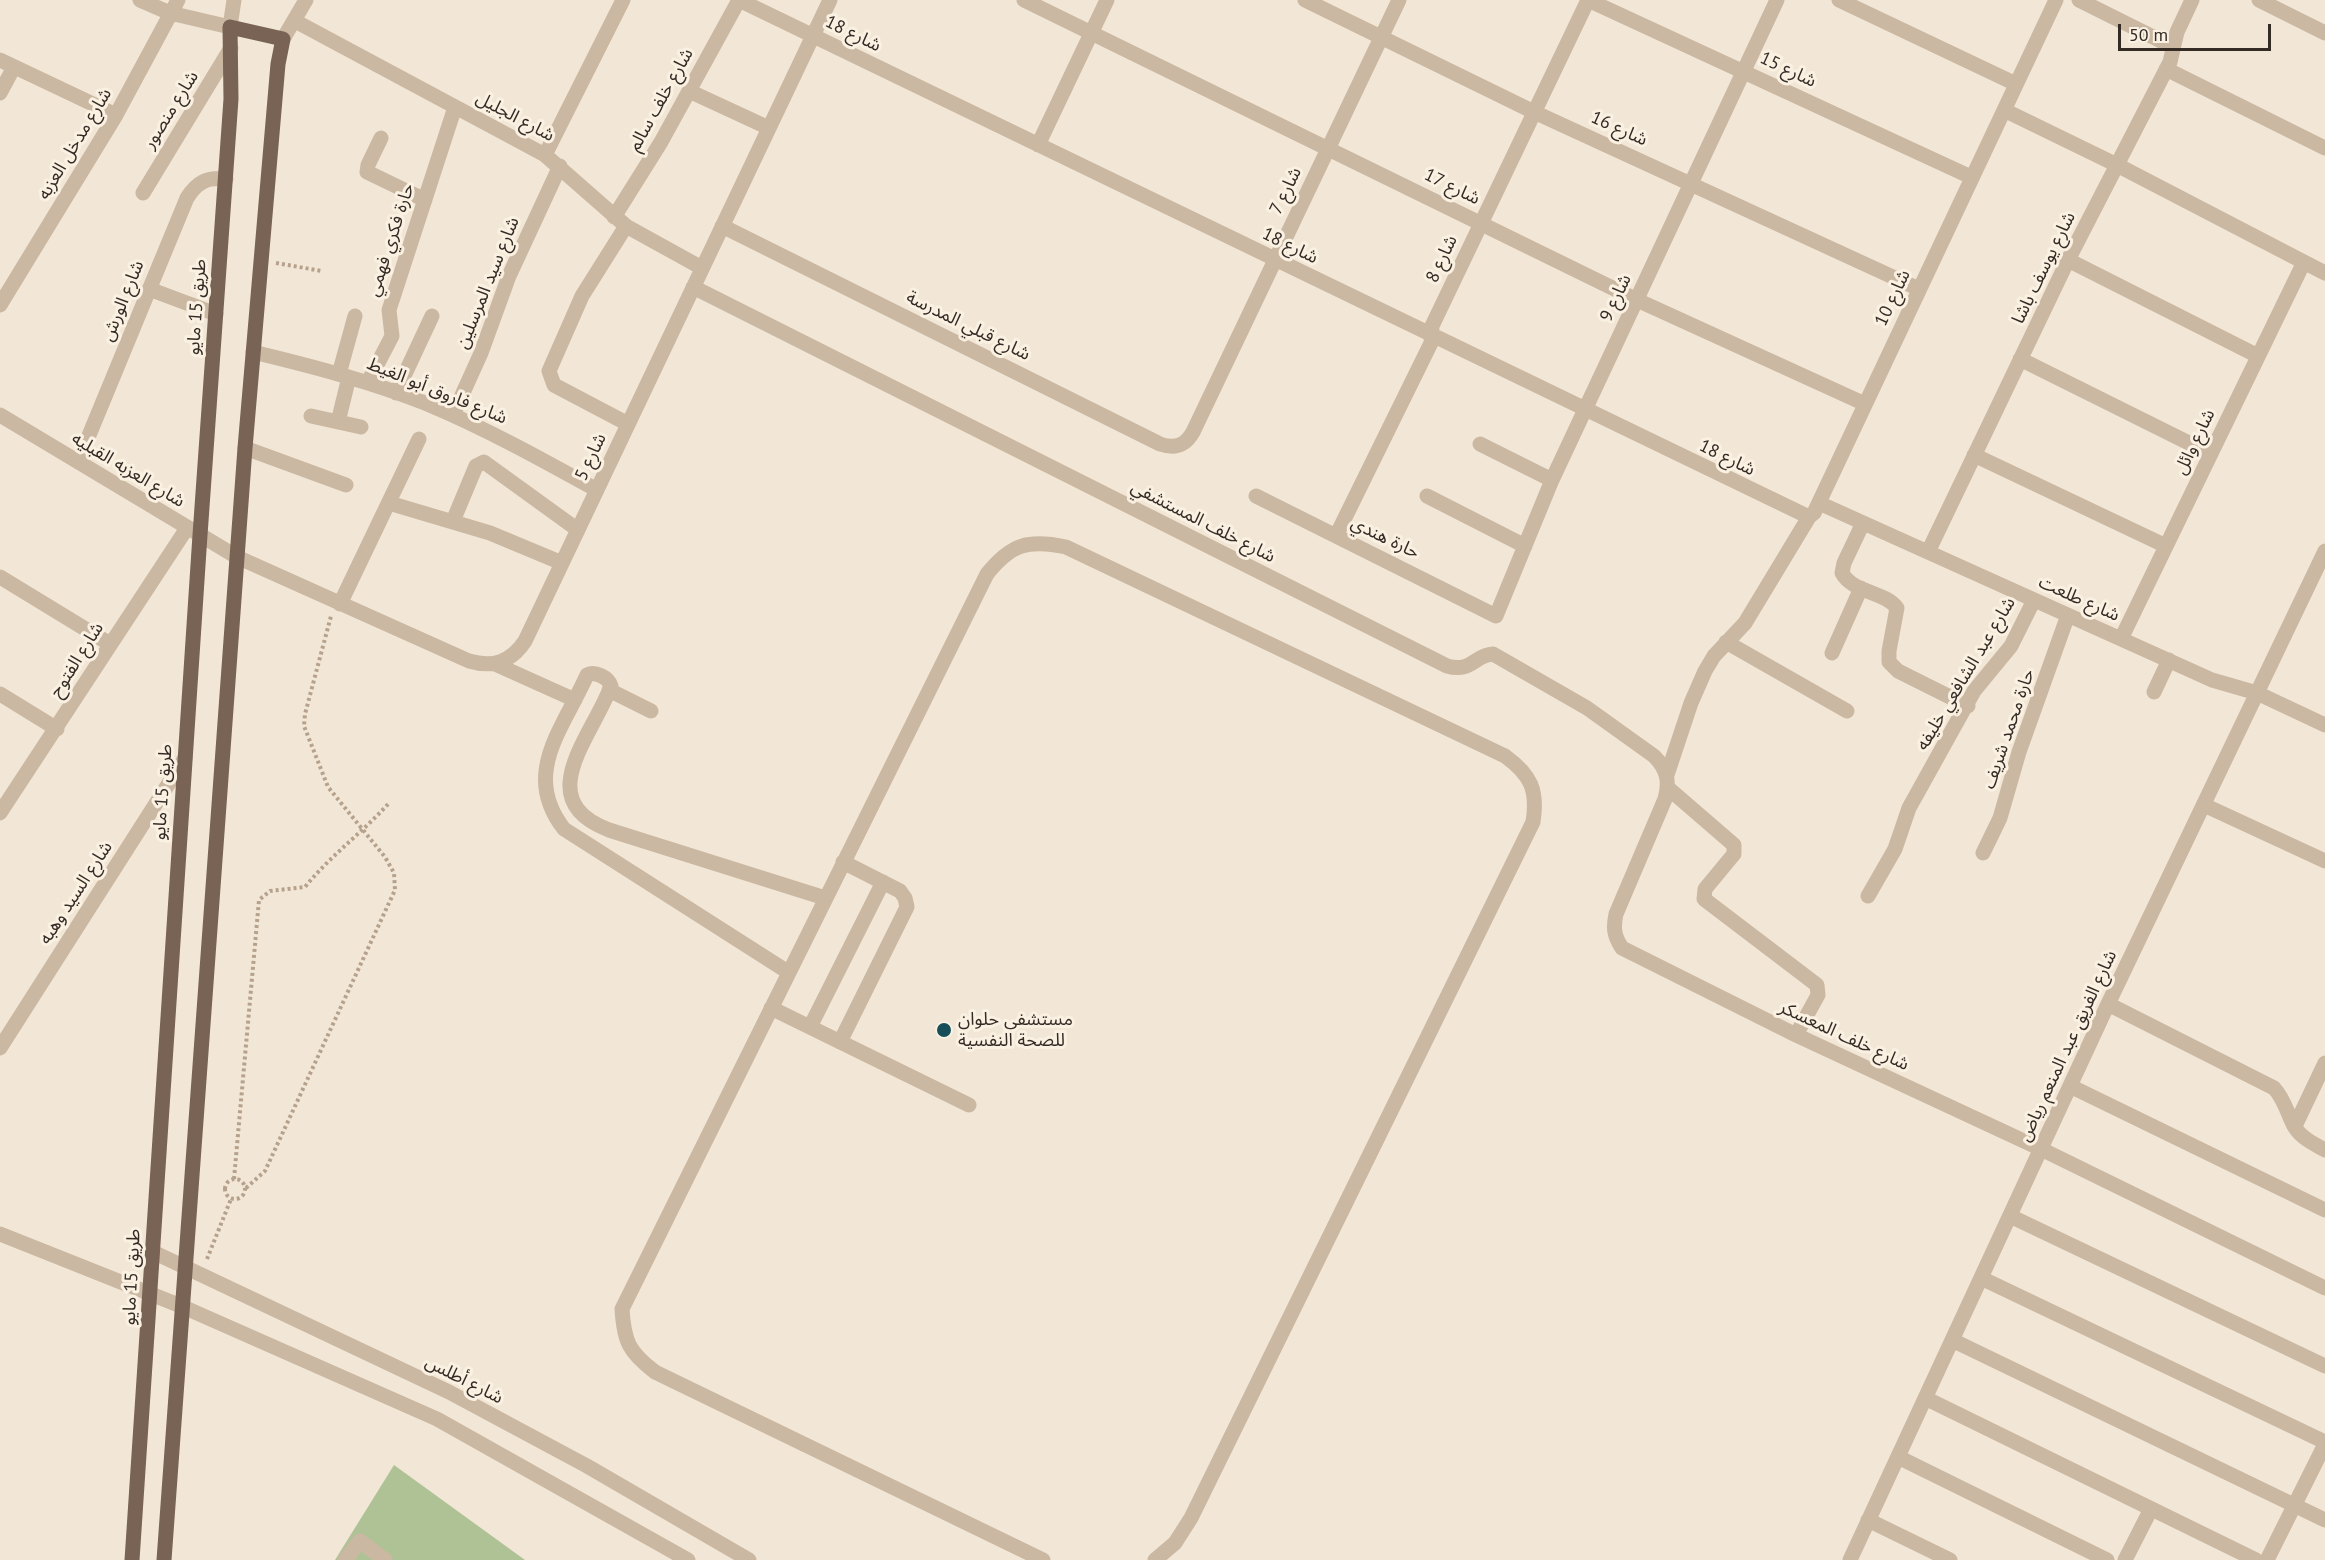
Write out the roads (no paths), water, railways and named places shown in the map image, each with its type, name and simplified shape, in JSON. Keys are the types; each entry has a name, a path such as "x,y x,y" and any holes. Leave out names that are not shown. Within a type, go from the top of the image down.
{"main road":[{"path":"164,1560 183,1266 245,448 278,64 284,39 230,27"},
{"name":"طريق 15 مايو","path":"132,1560 185,758 193,531 216,314 231,99 230,27"}],"street":[{"path":"140,0 174,7 230,27 234,0"},
{"path":"284,39 306,0"},
{"path":"545,155 623,0"},
{"name":"شارع 18","path":"739,0 1809,518"},
{"name":"شارع خلف سالم","path":"628,424 554,385 549,371 582,296 644,172 739,0"},
{"name":"شارع 5","path":"495,664 518,652 525,641 830,0"},
{"name":"شارع 17","path":"1024,0 1637,300 1865,404"},
{"path":"1038,145 1107,0"},
{"name":"شارع 16","path":"1305,0 1534,112 1919,289"},
{"name":"شارع 7","path":"1194,432 1399,0"},
{"name":"شارع 15","path":"1588,0 1744,70 1971,177"},
{"name":"شارع 8","path":"1336,536 1432,336 1432,326 1588,0"},
{"name":"شارع 9","path":"1496,616 1552,480 1777,0"},
{"path":"1839,0 2016,84"},
{"name":"شارع 10","path":"1819,503 2056,0"},
{"path":"2079,0 2174,47"},
{"name":"شارع يوسف باشا","path":"1928,552 2068,260 2166,69 2174,47 2176,32 2192,0"},
{"path":"2259,0 2325,33"},
{"name":"شارع مدخل العزبه","path":"0,304 116,115 174,7"},
{"name":"شارع الجليل","path":"295,21 545,155 620,221 702,268"},
{"name":"شارع منصور","path":"143,193 231,48"},
{"path":"0,60 116,115"},
{"path":"0,93 15,67"},
{"path":"2166,69 2325,148"},
{"path":"689,91 769,129"},
{"name":"حارة فكري فهمي","path":"368,382 392,336 389,310 455,107"},
{"path":"2004,110 2117,165 2325,273"},
{"path":"381,138 367,172 425,200"},
{"name":"شارع سيد المرسلين","path":"453,415 481,353 498,302 560,166"},
{"name":"شارع الورش","path":"78,462 193,189 202,181 213,178 225,179"},
{"name":"شارع قبلي المدرسة","path":"722,226 1160,444 1170,447 1180,446 1188,441 1194,432"},
{"path":"2068,260 2258,356"},
{"name":"شارع وائل","path":"2121,639 2304,262"},
{"name":"شارع خلف المستشفي","path":"693,287 1447,666 1463,669 1484,656 1497,656 1612,724 1663,764 1668,782 1734,845 1734,854 1703,892 1704,899 1817,985 1818,995 1796,1035"},
{"path":"149,290 216,314"},
{"path":"338,422 355,316"},
{"path":"396,393 432,316"},
{"name":"شارع فاروق أبو الغيط","path":"253,352 368,382 453,415 597,490"},
{"path":"2020,359 2211,454"},
{"path":"311,416 362,427"},
{"name":"شارع العزبه القبليه","path":"1,418 237,557"},
{"path":"338,603 419,439"},
{"path":"1480,444 1552,480"},
{"path":"245,448 346,485"},
{"path":"1974,455 2166,546"},
{"path":"453,521 476,466 484,462 578,530"},
{"name":"حارة هندي","path":"1256,496 1496,616"},
{"path":"1427,496 1525,546"},
{"path":"389,503 490,533 562,563"},
{"path":"1668,782 1696,692 1714,656 1745,623 1819,503"},
{"name":"شارع طلعت","path":"1819,503 2212,680 2257,693 2325,725"},
{"path":"1863,523 1842,568 1845,578 1892,602 1897,608 1888,656 1893,668 1968,706"},
{"name":"شارع الفتوح","path":"0,813 5,795 57,729 110,644 193,531"},
{"path":"1042,1560 655,1372 635,1357 624,1334 622,1309 987,574 1001,556 1021,545 1044,542 1066,547 1505,756 1521,767 1532,784 1536,803 1533,822 1191,1518 1175,1543 1155,1560"},
{"name":"شارع الفريق عبد المنعم رياض","path":"1850,1560 2108,1004 2325,551"},
{"path":"237,557 469,660 482,664 495,664 575,700"},
{"path":"0,577 110,644"},
{"path":"1832,653 1861,588"},
{"name":"شارع عبد الشافعي خليفه","path":"1868,896 1900,839 1909,808 1983,678 2011,646 2034,600"},
{"name":"حارة محمد شريف","path":"1983,853 2000,818 2016,759 2068,615"},
{"path":"1726,642 1847,711"},
{"path":"2154,692 2169,660"},
{"path":"788,972 574,835 558,821 545,796 543,776 548,758 587,675 591,673 610,682 609,690 571,768 568,784 571,800 580,814 593,824 609,830 825,898"},
{"path":"609,690 651,711"},
{"path":"0,694 57,729"},
{"name":"شارع السيد وهبه","path":"2,1042 185,758"},
{"name":"شارع خلف المعسكر","path":"1668,782 1613,926 1615,938 1622,948 1796,1035 2041,1149 2325,1288"},
{"path":"2204,805 2325,861"},
{"path":"840,1042 906,907 905,898 900,891 843,862"},
{"path":"810,1027 882,882"},
{"path":"2108,1004 2274,1088 2283,1098 2302,1136 2325,1150"},
{"path":"771,1008 969,1105"},
{"path":"2295,1126 2325,1063"},
{"path":"2070,1086 2325,1210"},
{"path":"2010,1216 2325,1366"},
{"path":"0,1234 181,1306 437,1419 688,1560"},
{"name":"شارع أطلس","path":"153,1252 449,1392 587,1466 749,1560"},
{"path":"1981,1278 2325,1443 2267,1560"},
{"path":"1952,1340 2325,1520"},
{"path":"1925,1398 2256,1560"},
{"path":"1898,1456 2107,1560"},
{"path":"2125,1560 2151,1509"},
{"path":"1868,1520 1950,1560"},
{"path":"345,1560 360,1541 385,1560"}],"place":[{"name":"مستشفي حلوان للصحة النفسية","path":"944,1030"}]}
